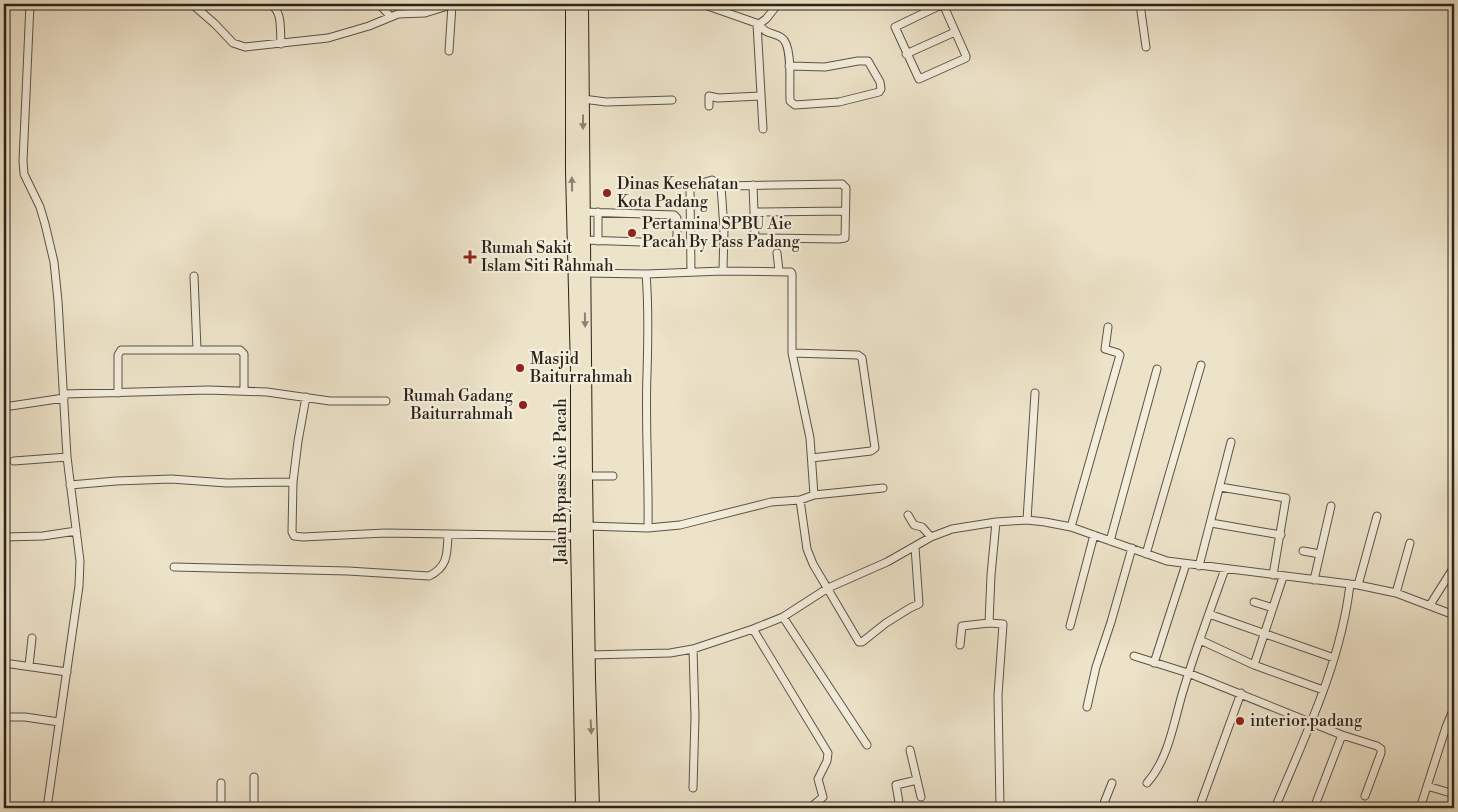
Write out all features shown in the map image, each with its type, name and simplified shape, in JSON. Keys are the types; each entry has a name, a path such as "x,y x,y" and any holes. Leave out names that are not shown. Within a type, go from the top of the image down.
{"highway":[{"path":"577,8 583,99 582,447 586,476 593,808"},
{"name":"Jalan Bypass Aie Pacah","path":"577,8 572,172 582,447 577,536 582,808"}],"street":[{"path":"30,4 22,162 24,174 40,207 54,262 67,457 80,561 79,586 48,808"},
{"path":"192,4 237,46 245,47 328,38 369,26 390,16 425,13 453,4 449,51"},
{"path":"268,4 274,7 279,14 281,44"},
{"path":"379,4 390,16"},
{"path":"705,4 758,24 770,34 780,36 787,43 790,102 795,105 839,102 879,92 881,89 880,82 868,61 825,67 789,66"},
{"path":"758,24 766,19 778,4"},
{"path":"943,4 966,56 964,60 920,79 917,78 895,27 943,4"},
{"path":"1140,6 1146,47"},
{"path":"758,24 763,129"},
{"path":"906,54 955,32"},
{"path":"709,106 709,96 718,98 761,96"},
{"path":"583,99 606,102 672,100"},
{"path":"691,272 690,189 695,185 712,180 721,186 754,185 842,184 846,188 846,237 839,239 756,238 753,236 754,185"},
{"path":"721,186 724,229 723,271"},
{"path":"754,212 845,211"},
{"path":"584,212 674,215 677,218 675,242 584,240"},
{"path":"598,212 598,240"},
{"path":"777,253 779,271"},
{"path":"584,273 790,272 792,274 792,353 810,438 814,496"},
{"path":"646,274 649,355 647,374 648,528"},
{"path":"194,276 197,350"},
{"path":"1071,527 1120,355 1105,349 1108,327"},
{"path":"118,393 118,355 120,351 236,350 242,352 245,359 244,391"},
{"path":"792,353 858,354 862,358 874,448 871,451 812,458"},
{"path":"1146,554 1201,365"},
{"path":"1110,540 1157,369"},
{"path":"5,405 64,396 208,390 244,391 330,401 386,401"},
{"path":"1027,520 1035,393"},
{"path":"306,397 293,482 292,528 294,536 310,537 385,533 577,536"},
{"path":"1199,566 1231,442"},
{"path":"14,461 67,457"},
{"path":"586,476 613,476"},
{"path":"70,485 124,480 171,479 227,483 293,482"},
{"path":"1220,487 1285,497 1281,535 1273,575"},
{"path":"587,526 648,528 680,525 771,502 800,500 814,496 883,488"},
{"path":"800,500 807,548 813,564 858,641 862,642 903,612 919,604 915,547"},
{"path":"1314,580 1331,506"},
{"path":"908,515 914,525 922,527 931,537"},
{"path":"1358,585 1377,516"},
{"path":"589,655 670,653 693,649 783,617 828,588 886,562 931,537 952,529 996,522 1027,520 1071,527 1167,561 1358,585 1396,593 1454,615"},
{"path":"989,623 996,522"},
{"path":"1211,523 1281,535"},
{"path":"4,537 43,536 76,531"},
{"path":"174,567 348,571 429,576 438,572 443,566 447,556 448,535"},
{"path":"1070,626 1094,535"},
{"path":"1396,593 1410,543"},
{"path":"1087,707 1096,667 1132,548"},
{"path":"1303,551 1320,554"},
{"path":"1154,663 1176,589 1186,564"},
{"path":"1430,605 1454,567"},
{"path":"1147,783 1158,769 1168,744 1188,673 1225,569"},
{"path":"1254,665 1283,577"},
{"path":"1275,808 1311,721 1334,658 1350,584"},
{"path":"1254,602 1273,608"},
{"path":"1209,614 1334,658"},
{"path":"783,617 867,745"},
{"path":"960,645 962,626 989,623 1002,624 998,695 1000,808"},
{"path":"753,629 828,753 827,761 818,779 823,795 813,808"},
{"path":"30,666 32,638"},
{"path":"1200,640 1254,665 1323,690"},
{"path":"693,649 693,788"},
{"path":"1134,656 1188,673 1342,735 1377,746 1381,751 1365,796"},
{"path":"4,663 67,672"},
{"path":"1198,808 1241,693"},
{"path":"1421,805 1454,708"},
{"path":"4,717 25,717 59,722"},
{"path":"1314,808 1342,735"},
{"path":"910,750 921,797"},
{"path":"254,777 254,808"},
{"path":"900,808 896,785 917,780"},
{"path":"221,782 221,808"},
{"path":"1102,808 1112,783"},
{"path":"1427,786 1454,794"}],"place":[{"name":"Dinas Kesehatan Kota Padang","path":"607,193"},
{"name":"Pertamina SPBU Aie Pacah By Pass Padang","path":"632,233"},
{"name":"Rumah Sakit Islam Siti Rahmah","path":"470,257"},
{"name":"Masjid Baiturrahmah","path":"520,368"},
{"name":"Rumah Gadang Baiturrahmah","path":"523,405"},
{"name":"interior.padang","path":"1240,721"}]}
